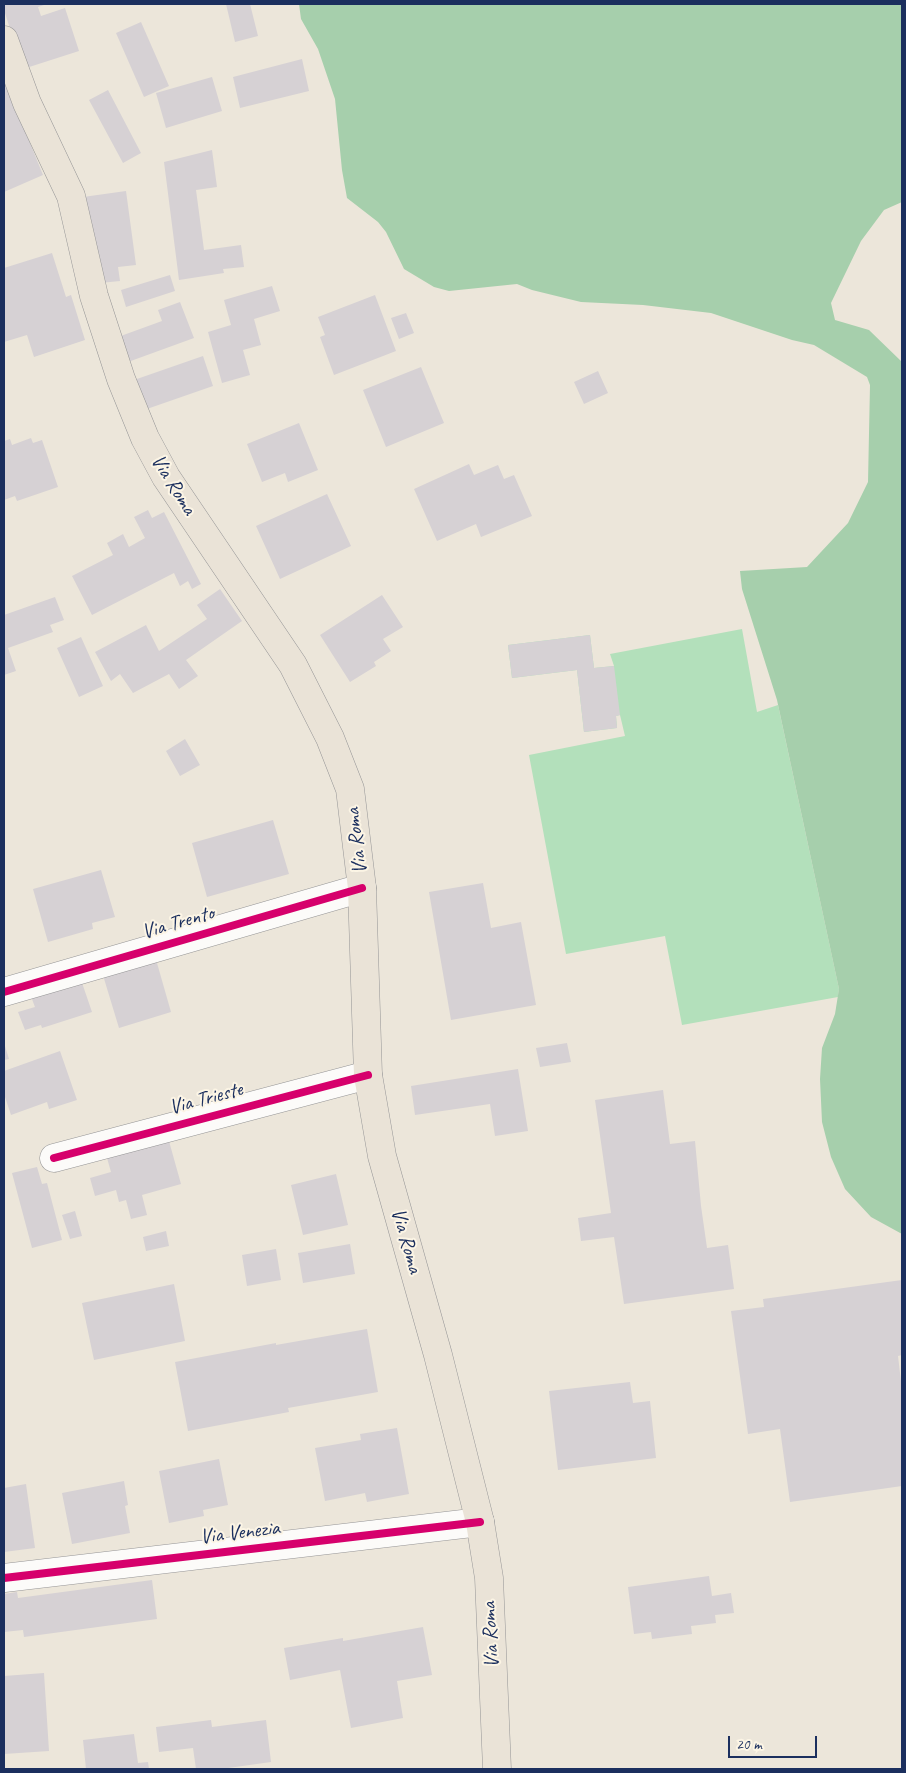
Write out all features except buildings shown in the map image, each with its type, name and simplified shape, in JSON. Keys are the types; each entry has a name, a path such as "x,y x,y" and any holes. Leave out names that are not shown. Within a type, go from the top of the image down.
{"main road":[{"name":"Via Roma","path":"4,40 27,102 71,196 94,296 121,379 145,438 166,477 293,665 330,738 350,789 362,888 368,1075 382,1156 438,1355 480,1522 489,1578 497,1769"}],"street":[{"name":"Via Trento","path":"4,992 362,888"},
{"name":"Via Trieste","path":"54,1158 368,1075"},
{"name":"Via Venezia","path":"4,1578 480,1522"}],"green space":[{"path":"299,4 902,4 902,202 884,210 861,241 831,303 835,320 869,330 902,362 902,1234 871,1217 845,1189 831,1157 822,1122 820,1079 822,1048 835,1014 839,989 777,700 742,589 740,571 807,567 848,523 868,482 870,385 867,377 814,345 792,340 711,313 643,305 581,302 532,290 517,284 449,291 434,287 404,269 386,232 378,222 347,198 342,170 335,99 318,49 301,19"},
{"path":"742,629 757,712 778,705 839,989 838,997 682,1025 665,936 566,954 529,755 625,736 620,715 616,716 617,728 584,732 577,670 512,678 508,645 590,635 594,668 614,666 610,654"}],"cycle path":[{"path":"4,992 362,888"},
{"path":"54,1158 368,1075"},
{"path":"4,1578 480,1522"}]}
